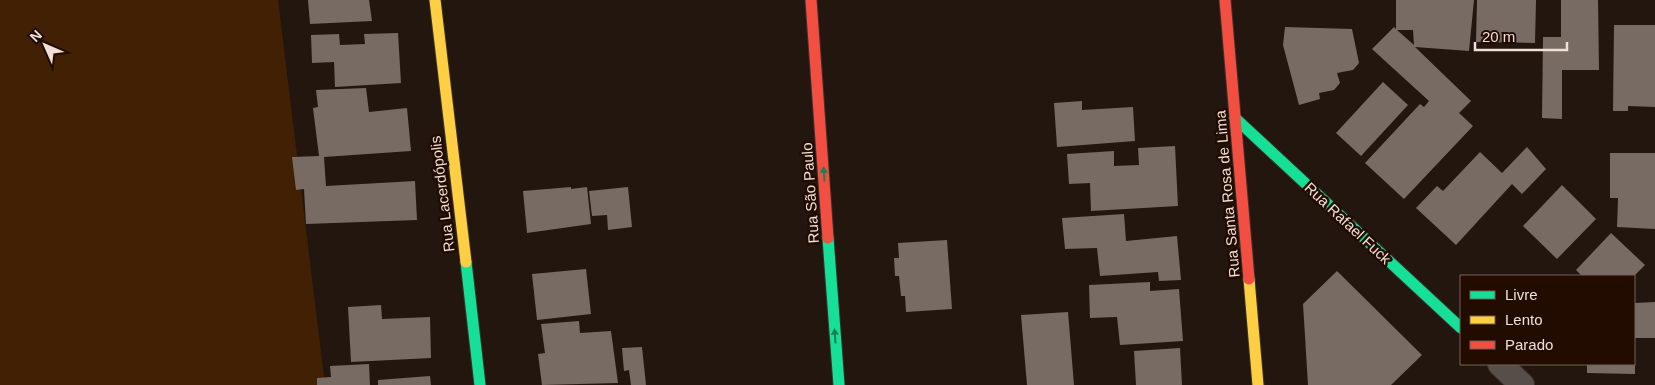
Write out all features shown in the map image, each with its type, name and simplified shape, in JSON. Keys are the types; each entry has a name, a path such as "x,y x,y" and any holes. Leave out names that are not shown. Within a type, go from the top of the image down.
{"street":[{"name":"Rua Lacerdópolis","path":"435,0 480,385"},
{"name":"Rua São Paulo","path":"811,0 838,385"},
{"name":"Rua Santa Rosa de Lima","path":"1225,0 1258,385"},
{"name":"Rua Rafael Fuck","path":"1235,118 1460,327"},
{"path":"1501,365 1522,385"}],"shaded area":[{"path":"0,0 278,0 325,385 0,385"}],"building":[{"path":"308,0 369,0 372,21 310,24"},
{"path":"1396,0 1474,0 1469,51 1415,47 1471,101 1459,113 1473,126 1404,199 1365,163 1420,104 1424,107 1429,101 1372,49 1394,27 1396,29","holes":["1397,30 1413,30 1414,45"]},
{"path":"1477,0 1536,0 1535,43 1476,42"},
{"path":"1561,0 1598,0 1599,70 1562,70 1562,119 1542,118 1543,37 1561,37"},
{"path":"1614,25 1655,25 1655,107 1628,106 1628,111 1613,111"},
{"path":"1285,27 1352,29 1359,63 1353,70 1337,73 1340,83 1334,90 1319,93 1320,99 1299,105 1283,45"},
{"path":"398,33 401,83 335,87 334,62 312,63 311,35 339,34 340,45 365,44 364,34"},
{"path":"1383,82 1408,105 1361,156 1336,133"},
{"path":"366,88 369,112 407,108 411,151 324,157 326,186 415,181 417,220 306,224 304,189 296,190 292,157 319,156 313,108 318,107 316,90"},
{"path":"1082,101 1082,110 1133,107 1135,141 1057,147 1054,103"},
{"path":"1175,146 1178,206 1091,211 1090,183 1069,184 1067,154 1114,151 1114,166 1139,165 1138,148"},
{"path":"1527,147 1546,169 1522,194 1512,184 1456,245 1416,208 1437,186 1443,191 1480,152 1502,173"},
{"path":"1610,153 1655,153 1655,229 1617,227 1618,198 1610,198"},
{"path":"1562,185 1596,219 1557,259 1523,226"},
{"path":"571,187 571,189 587,187 591,224 527,233 523,191"},
{"path":"628,187 632,227 608,230 607,215 592,216 589,191"},
{"path":"1124,214 1126,241 1177,236 1181,280 1159,281 1158,272 1100,276 1097,248 1065,249 1062,218"},
{"path":"1611,233 1645,265 1635,275 1581,275 1576,270"},
{"path":"947,240 952,309 906,312 905,296 901,296 899,276 895,276 894,258 899,258 898,243"},
{"path":"586,269 591,314 537,320 532,274"},
{"path":"1337,271 1422,355 1391,385 1308,385 1303,304"},
{"path":"1150,282 1150,291 1179,289 1183,341 1120,345 1117,317 1090,318 1089,285"},
{"path":"1655,302 1655,338 1635,338 1635,303"},
{"path":"381,305 382,319 430,317 431,358 351,362 348,307"},
{"path":"1068,312 1074,385 1027,385 1021,315"},
{"path":"579,321 580,333 611,331 618,383 542,385 538,354 545,353 541,324"},
{"path":"642,347 646,385 631,385 629,370 624,371 622,348"},
{"path":"1180,348 1182,385 1136,385 1134,351"},
{"path":"369,364 370,385 317,385 317,378 331,377 330,366"},
{"path":"1587,365 1635,365 1635,374 1587,373"},
{"path":"430,376 431,385 378,385 378,380"}],"traffic: fast":[{"path":"1235,118 1460,327"},
{"path":"828,238 839,385"},
{"path":"466,262 480,385"}],"traffic: slow":[{"path":"435,0 466,262"},
{"path":"1249,279 1258,385"}],"traffic: jam":[{"path":"811,0 828,238"},
{"path":"1225,0 1249,279"}]}
